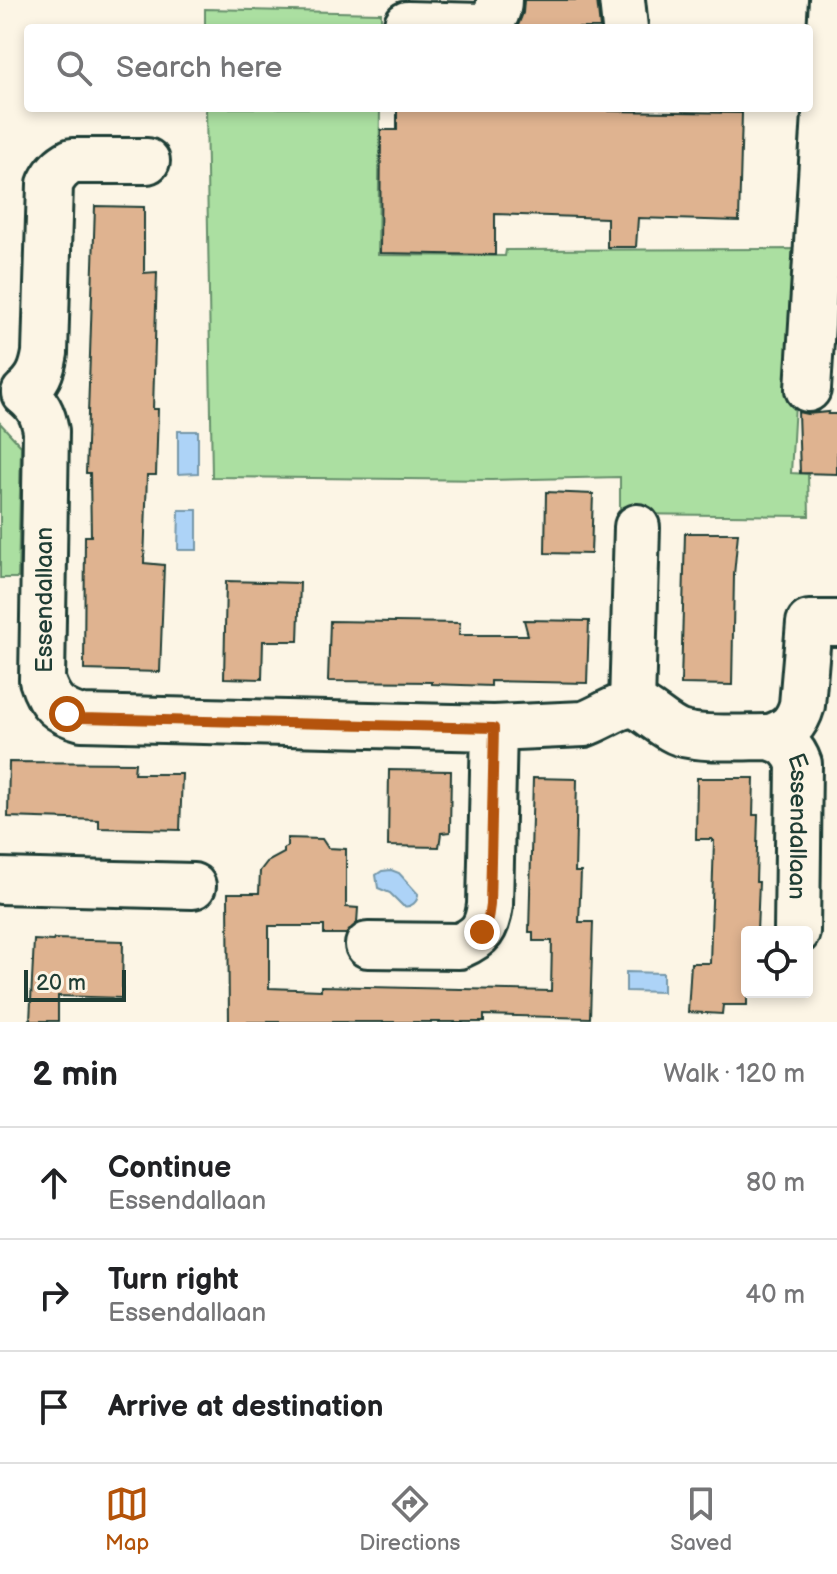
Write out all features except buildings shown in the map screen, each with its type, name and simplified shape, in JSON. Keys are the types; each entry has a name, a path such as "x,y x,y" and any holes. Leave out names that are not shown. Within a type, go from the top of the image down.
{"street":[{"path":"488,24 498,11 499,0"},
{"path":"622,0 625,24"},
{"path":"808,389 832,0"},
{"name":"Essendallaan","path":"12,393 36,383 43,369 49,194 55,174 72,161 147,161"},
{"name":"Essendallaan","path":"12,393 35,402 43,416 46,431 42,680 46,693 67,714 82,718 494,728 584,724 623,705 632,705 681,733 780,740 796,754 799,764 797,926"},
{"path":"632,705 637,527"},
{"name":"Essendallaan","path":"769,737 792,727 799,717 809,623 837,623"},
{"path":"368,945 459,946 472,941 482,932 490,905 494,728"},
{"path":"0,881 193,886"}],"green space":[{"path":"205,9 381,13 381,24 205,24"},
{"path":"206,112 380,112 378,255 505,256 506,250 804,249 791,473 808,474 809,516 620,514 620,477 492,480 212,477"},
{"path":"0,423 21,446 18,578 0,578"}],"water":[{"path":"178,431 198,431 198,473 178,474"},
{"path":"179,510 197,510 197,550 178,550"},
{"path":"391,870 399,873 418,894 411,905 403,906 390,893 378,888 376,875"},
{"path":"626,972 663,973 663,992 626,991"}],"route":[{"path":"67,714 82,718 494,728 490,905 482,932"}]}
